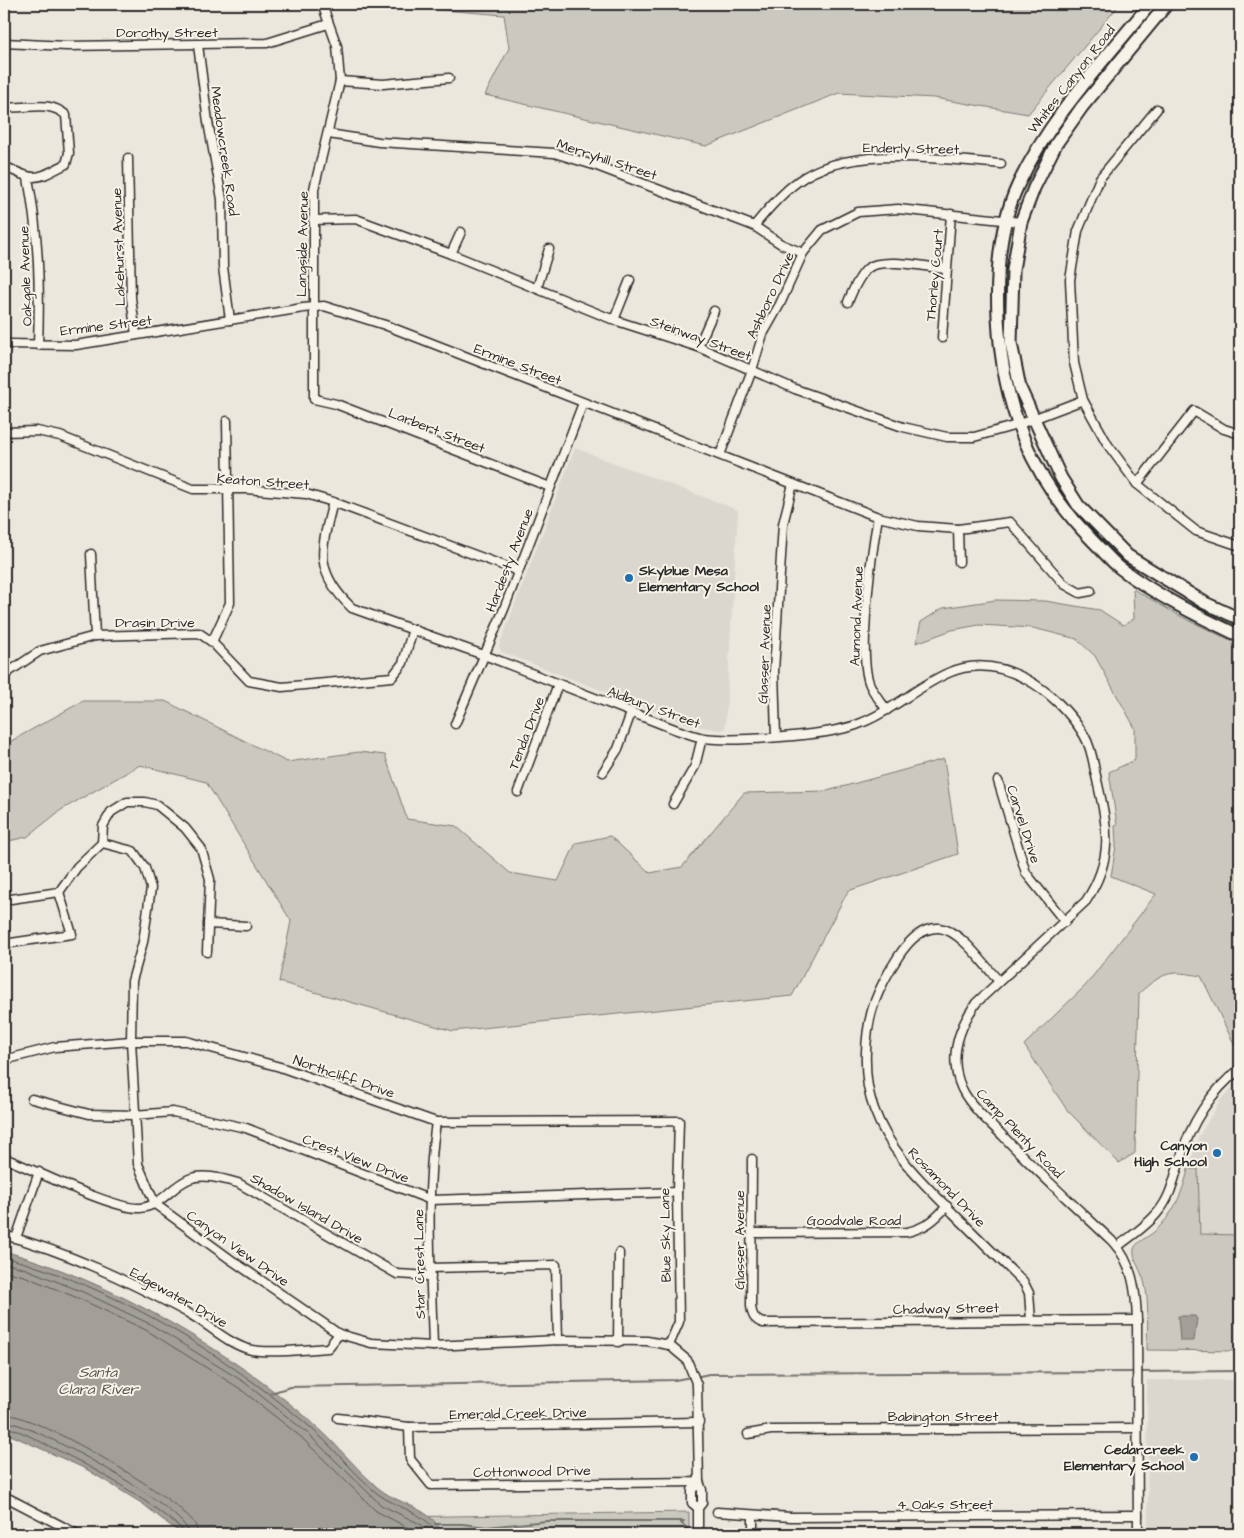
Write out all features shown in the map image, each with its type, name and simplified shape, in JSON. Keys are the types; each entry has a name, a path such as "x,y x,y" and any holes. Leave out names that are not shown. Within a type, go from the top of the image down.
{"main road":[{"name":"Whites Canyon Road","path":"1150,4 1066,106 1040,143 1017,187 1005,221 997,281 1000,351 1017,425 1048,486 1074,521 1119,567 1171,602 1240,636"},
{"name":"Whites Canyon Road","path":"1167,4 1082,108 1056,144 1034,188 1021,222 1013,270 1011,343 1020,388 1061,478 1078,505 1128,556 1205,602 1240,619"}],"street":[{"name":"Langside Avenue","path":"314,399 314,190 329,134 340,81 337,46 322,4"},
{"name":"Dorothy Street","path":"4,43 67,46 267,43 328,24"},
{"name":"Meadowcreek Road","path":"198,45 208,122 222,199 223,267 230,320"},
{"path":"340,81 382,84 449,78"},
{"path":"4,107 44,105 66,115 69,154 66,164 41,177 28,178 4,166"},
{"path":"1157,109 1100,178 1078,231 1070,280 1074,363 1083,400 1108,445 1137,484 1196,531 1240,546"},
{"name":"Merryhill Street","path":"329,134 379,142 554,153 597,166 754,226 781,244 803,253"},
{"name":"Enderly Street","path":"754,226 771,205 798,181 829,165 869,157 1001,164"},
{"name":"Lakehurst Avenue","path":"128,158 131,298 136,335"},
{"name":"Oakgale Avenue","path":"28,178 37,226 40,289 38,344"},
{"name":"Ashboro Drive","path":"720,454 752,370 763,334 780,304 803,253 822,230 858,212 898,209 1021,222"},
{"name":"Thorley Court","path":"942,338 946,269 950,248 952,214"},
{"name":"Steinway Street","path":"313,220 356,219 451,254 614,320 698,347 795,389 868,416 947,437 974,437 1017,425 1083,400"},
{"path":"451,254 461,232"},
{"path":"536,288 549,250"},
{"path":"848,302 868,268 883,263 946,269"},
{"path":"614,320 630,280"},
{"name":"Ermine Street","path":"4,344 76,344 314,307 332,309 385,325 878,517 918,526 958,529 1010,522 1064,584 1080,593 1091,591"},
{"path":"698,347 714,311"},
{"name":"Larbert Street","path":"314,399 336,404 550,487"},
{"name":"Hardesty Avenue","path":"455,724 485,656 583,403"},
{"path":"1137,484 1194,411 1224,429 1240,434"},
{"path":"212,642 230,604 227,421"},
{"name":"Keaton Street","path":"4,432 36,431 60,436 192,489 229,489 306,494 333,502 518,571"},
{"name":"Glasser Avenue","path":"776,736 774,671 783,524 793,484"},
{"name":"Aldbury Street","path":"333,502 322,544 324,570 338,595 352,608 413,629 631,713 702,738 738,739 831,732 856,725 887,710 950,672 969,668 986,667 1017,674 1035,682 1056,702"},
{"path":"4,507 4,531"},
{"name":"Aumond Avenue","path":"878,517 871,554 865,665 870,685 887,710"},
{"path":"958,529 960,562"},
{"path":"91,554 95,636"},
{"name":"Drasin Drive","path":"4,675 40,651 95,636 200,634 212,642 249,682 282,687 392,677 403,663 413,629"},
{"name":"Tenda Drive","path":"518,792 558,684"},
{"name":"Camp Plenty Road","path":"1056,702 1085,736 1093,758 1106,826 1105,860 1099,881 1086,901 1065,922 998,980 976,1003 965,1019 958,1036 956,1063 962,1088 979,1112 1117,1247 1132,1275 1136,1293 1137,1320 1138,1534"},
{"path":"603,772 618,749 631,713"},
{"path":"673,804 695,766 702,738"},
{"name":"Carvel Drive","path":"998,781 1026,872 1065,922"},
{"path":"4,900 58,892 77,867 102,843 102,826 111,812 127,802 145,802 157,805 168,813 201,848 210,879 207,952"},
{"path":"102,843 133,851 145,868 151,888 143,942 132,981 131,1041 138,1164 155,1204"},
{"path":"4,944 72,934 58,892"},
{"path":"208,924 246,926"},
{"name":"Rosamond Drive","path":"998,980 953,933 940,928 926,930 905,946 886,976 875,1001 867,1054 873,1108 886,1137 902,1162 1024,1283 1029,1293 1030,1320"},
{"name":"Northcliff Drive","path":"4,1060 55,1047 131,1041 186,1041 280,1067 436,1122 680,1122"},
{"path":"1117,1247 1158,1213 1168,1198 1195,1121 1217,1090 1240,1069"},
{"name":"Crest View Drive","path":"32,1099 89,1114 134,1115 173,1112 246,1128 431,1200 677,1192"},
{"name":"Star Crest Lane","path":"433,1346 430,1158 436,1122"},
{"name":"Blue Sky Lane","path":"669,1345 679,1322 677,1192 680,1122"},
{"name":"Shadow Island Drive","path":"4,1158 114,1204 138,1208 155,1204 189,1179 213,1177 238,1183 397,1274 556,1266 558,1340"},
{"name":"Glasser Avenue","path":"752,1159 751,1306 752,1314 756,1320"},
{"path":"16,1238 39,1172"},
{"name":"Canyon View Drive","path":"155,1204 230,1259 340,1334 371,1343 433,1346 558,1340 647,1341 669,1345"},
{"name":"Goodvale Road","path":"752,1233 907,1232 922,1228 935,1220 947,1206"},
{"name":"Edgewater Drive","path":"4,1235 65,1255 144,1290 190,1314 240,1346 254,1350 328,1348 340,1334"},
{"path":"618,1342 619,1253"},
{"name":"Chadway Street","path":"756,1320 763,1323 1137,1320"},
{"path":"669,1345 683,1356 697,1383 699,1482 702,1490 702,1503 698,1508 698,1534"},
{"name":"Emerald Creek Drive","path":"338,1418 409,1427 699,1422"},
{"name":"Cottonwood Drive","path":"409,1427 410,1459 431,1484 699,1482"},
{"name":"Babington Street","path":"748,1434 771,1430 1137,1428"},
{"path":"5,1498 77,1534"},
{"name":"4 Oaks Street","path":"717,1512 791,1517 1138,1515"},
{"path":"753,1515 753,1534"}],"shaded area":[{"path":"419,4 1120,4 1028,114 934,98 839,93 706,146 485,95 509,48 504,15 419,8"},
{"name":"Skyblue Mesa Elementary School","path":"575,448 738,510 725,729 719,730 691,725 502,652 500,649 499,646"},
{"path":"1133,589 1180,616 1240,645 1240,1051 1235,1046 1201,976 1181,973 1167,974 1139,993 1135,1153 1119,1163 1067,1110 1024,1045 1086,985 1156,894 1111,876 1116,846 1115,826 1117,825 1109,772 1135,760 1135,728 1095,656 1077,639 1033,628 979,625 952,630 916,643 921,622 943,608 996,600 1045,601 1100,610 1123,625 1134,619"},
{"path":"83,701 165,701 287,762 359,752 385,755 407,819 456,826 510,873 558,881 576,843 610,836 650,873 682,867 744,793 827,791 944,759 958,854 848,891 792,996 453,1031 279,982 291,921 206,782 140,765 61,810 27,837 4,842 4,745"},
{"name":"Canyon High School","path":"1240,1079 1240,1235 1199,1234 1198,1169 1188,1169 1199,1136 1222,1098"},
{"path":"1188,1169 1198,1169 1200,1234 1240,1235 1240,1351 1147,1350 1147,1298 1134,1249 1135,1246 1161,1225 1172,1211 1180,1195"},
{"name":"Cedarcreek Elementary School","path":"1147,1380 1240,1380 1240,1534 1148,1534"},
{"path":"689,1512 689,1534 276,1534 276,1519"}],"water":[{"name":"Santa Clara River","path":"4,1251 86,1280 127,1299 207,1344 280,1396 313,1423 383,1492 430,1517 444,1534 181,1534 143,1504 86,1469 4,1432"},
{"path":"1178,1316 1195,1316 1197,1319 1194,1341 1180,1341"}],"waterway":[{"path":"1140,1372 1240,1371"},
{"path":"695,1377 709,1374 1135,1372"},
{"path":"271,1393 290,1387 675,1380 691,1377"},
{"path":"435,1524 462,1524 487,1527 547,1521 684,1521 681,1523 687,1528 686,1531"}],"place":[{"name":"Skyblue Mesa Elementary School","path":"629,578"},
{"name":"Canyon High School","path":"1217,1153"},
{"name":"Cedarcreek Elementary School","path":"1194,1457"}]}
